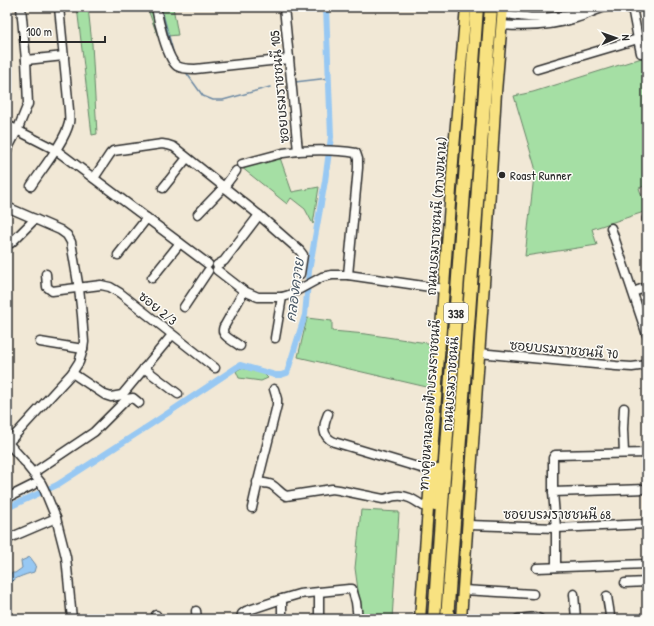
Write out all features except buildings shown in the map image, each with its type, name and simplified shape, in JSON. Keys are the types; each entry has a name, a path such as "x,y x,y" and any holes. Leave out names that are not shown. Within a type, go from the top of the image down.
{"highway":[{"name":"ถนนบรมราชชนนี","path":"434,619 466,75 477,7"},
{"name":"ถนนบรมราชชนนี","path":"447,619 491,7"}],"main road":[{"name":"ถนนบรมราชชนนี (ทางขนาน)","path":"420,619 444,289 466,75 466,7"},
{"name":"338","path":"461,619 493,158 496,92 503,10"},
{"name":"ทางคู่ขนานลอยฟ้าบรมราชชนนี","path":"427,619 460,151 466,99 466,75"},
{"name":"338","path":"455,619 488,164 486,78"},
{"path":"488,164 492,112 496,92"}],"street":[{"path":"7,150 17,131 28,104 21,7"},
{"path":"31,186 56,150 67,130 69,121 59,7"},
{"path":"156,7 157,16 171,58 176,65 183,68 195,69 289,59"},
{"name":"ซอยบรมราชชนนี 105","path":"284,7 298,151 311,150 356,153 358,159 348,275"},
{"path":"503,10 522,17 540,18 568,14 589,7"},
{"path":"501,25 539,25 564,21 606,7"},
{"path":"632,7 641,53"},
{"path":"522,17 522,26"},
{"path":"537,69 638,39"},
{"path":"26,60 64,56"},
{"path":"7,125 56,150 244,291 258,297 282,297 289,295 322,277 332,275 348,275 444,289"},
{"path":"94,178 113,151 168,144 174,147 259,215 296,247 303,254 300,274"},
{"path":"242,164 282,153 298,151"},
{"path":"163,188 187,158"},
{"path":"198,214 224,187 236,171"},
{"path":"7,207 60,230 67,235 71,242 79,289 84,342 79,362 72,373 7,443 29,467 46,492 56,518 66,557 72,619"},
{"path":"184,307 213,267 224,261 259,215"},
{"path":"118,255 147,218"},
{"path":"11,243 35,219"},
{"path":"611,228 647,335"},
{"path":"152,278 180,243"},
{"name":"ซอย 2/3","path":"46,274 47,287 52,291 101,286 110,287 120,293 215,368"},
{"path":"633,292 647,287"},
{"path":"240,346 224,334 222,330 244,291"},
{"path":"275,338 282,297"},
{"path":"72,373 105,395 122,395 172,335"},
{"path":"40,342 83,349"},
{"name":"ซอยบรมราชชนนี 70","path":"479,353 632,367 647,366"},
{"path":"144,368 178,394"},
{"path":"252,508 257,482 277,404 274,389"},
{"path":"29,467 94,432 127,399 133,398 139,403"},
{"path":"624,408 624,453"},
{"path":"328,414 324,423 324,430 329,440 431,471"},
{"path":"556,567 556,528 553,492 553,458 555,455 647,453"},
{"path":"257,482 268,483 286,496 332,490 383,499 396,495 413,499 428,509"},
{"path":"7,498 33,485"},
{"path":"553,492 647,489"},
{"path":"7,539 56,518"},
{"name":"ซอยบรมราชชนนี 68","path":"468,525 556,528 647,524"},
{"path":"537,568 647,564"},
{"path":"626,583 647,582"},
{"path":"242,616 249,609 299,594 349,589 352,590 356,602 358,619"},
{"path":"463,590 533,594"},
{"path":"319,592 320,619"},
{"path":"574,594 576,619"},
{"path":"607,596 610,619"},
{"path":"282,599 282,619"},
{"path":"518,619 535,617 540,619"}],"green space":[{"path":"77,7 88,7 92,44 97,134 92,135"},
{"path":"147,7 173,7 178,35 158,37"},
{"path":"645,57 647,62 647,185 639,188 647,211 592,229 597,245 525,256 535,167 514,96 533,92"},
{"path":"278,152 292,192 319,187 313,224 305,209 291,198 287,204 236,163"},
{"path":"307,318 332,321 332,331 366,334 434,344 431,388 298,357"},
{"path":"241,368 263,373 268,378 261,381 239,378 236,371"},
{"path":"361,510 399,512 392,619 362,619 355,568"}],"water":[{"path":"30,557 36,565 34,572 16,579 7,585 7,571 8,573 15,573 22,568 21,561"}],"waterway":[{"path":"161,7 174,55"},
{"name":"คลองควาย","path":"7,508 57,485 240,365 275,375 287,373 305,315 309,271 325,181 331,137 326,7"},
{"path":"185,71 203,96 213,100 223,100 270,87"},
{"path":"295,82 329,78"}],"place":[{"name":"Roast Runner","path":"502,175"}]}
